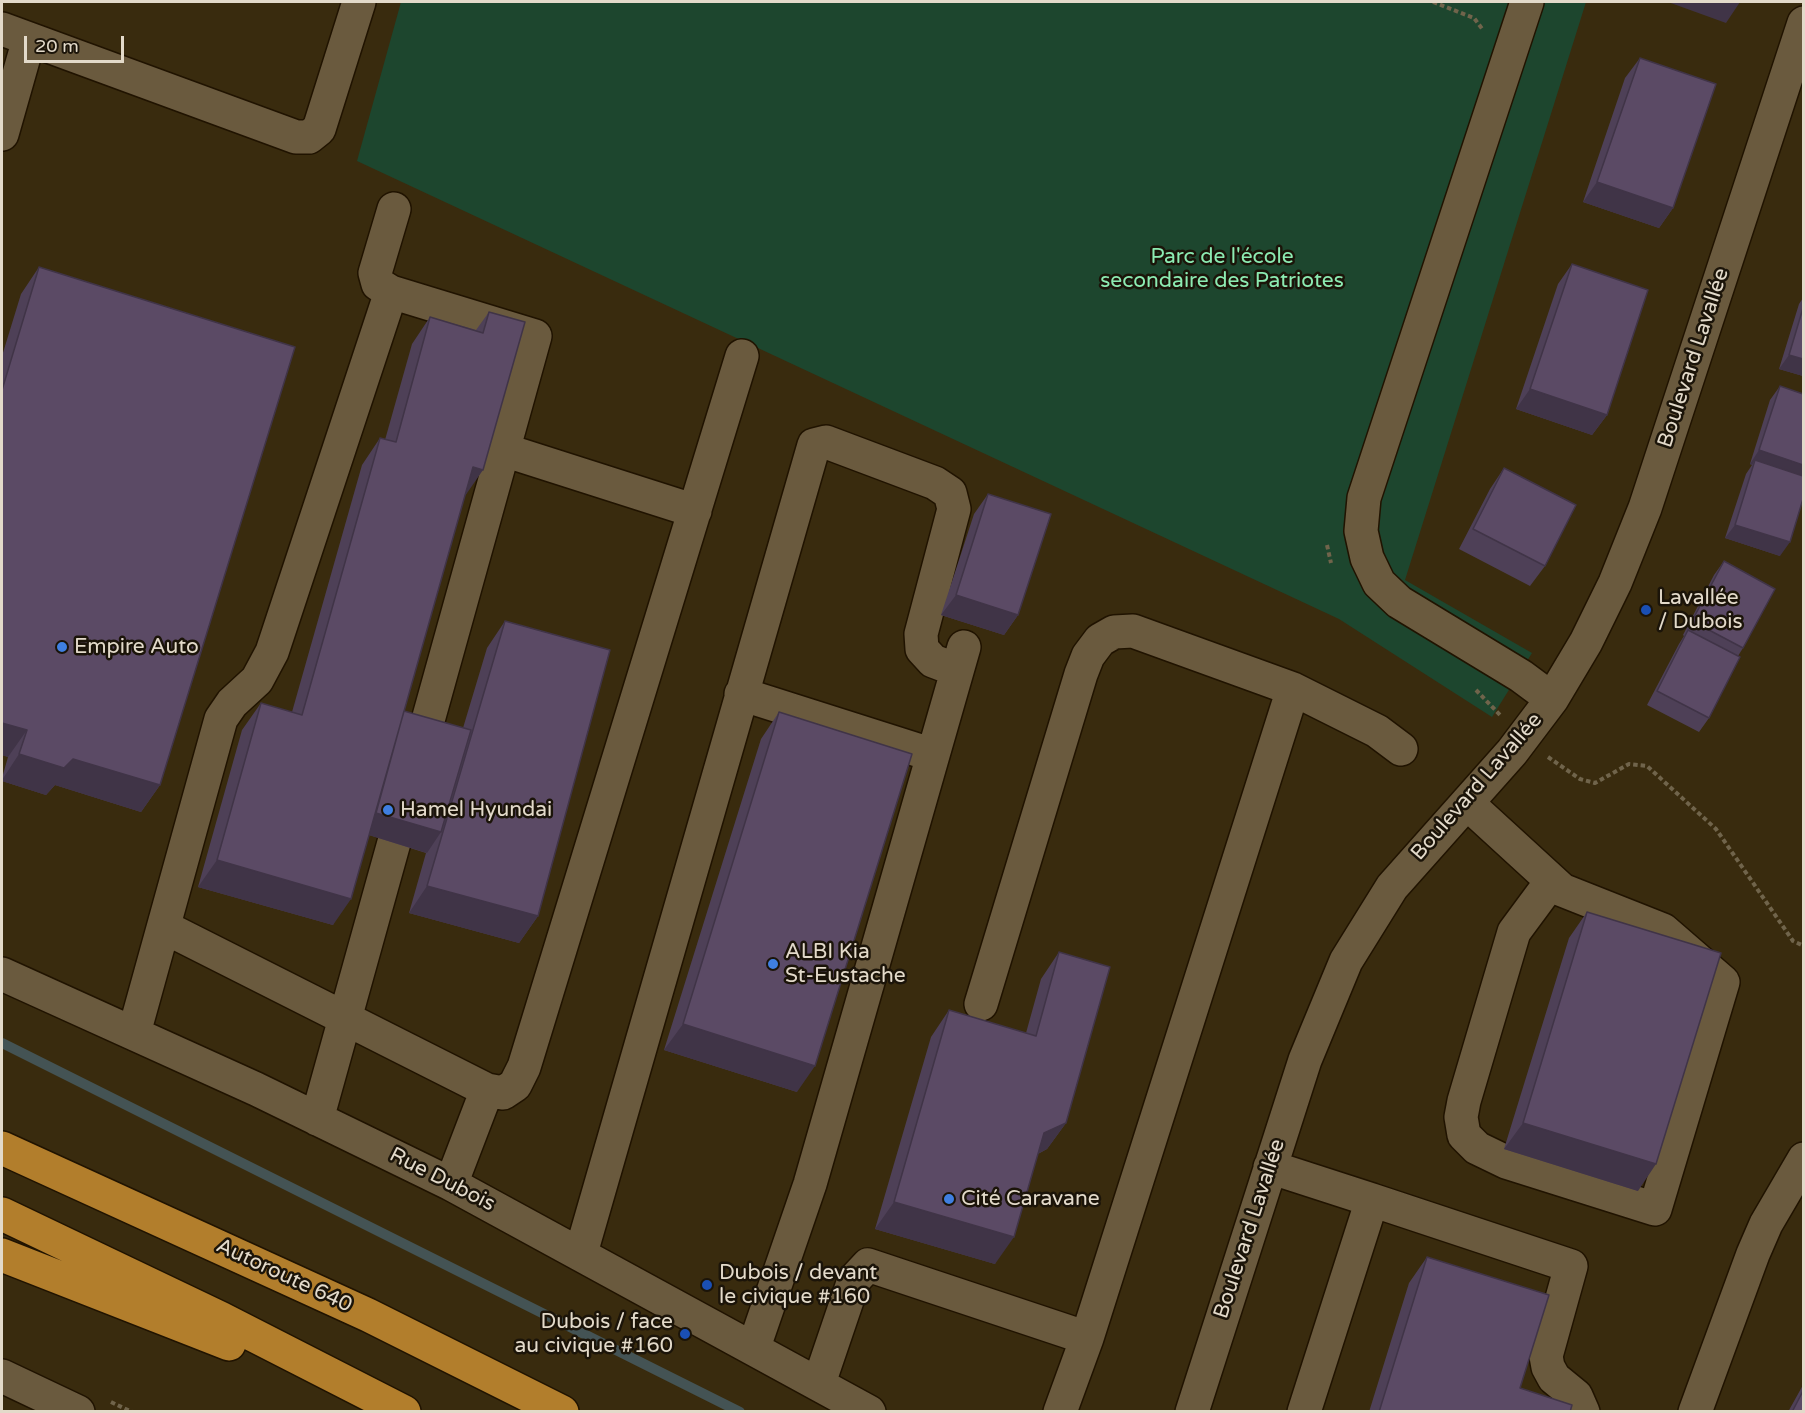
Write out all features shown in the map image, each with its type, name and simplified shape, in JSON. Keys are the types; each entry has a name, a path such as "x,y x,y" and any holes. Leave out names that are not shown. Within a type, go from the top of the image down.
{"highway":[{"path":"2,1139 83,1183"},
{"name":"Autoroute 640","path":"2,1148 368,1315 562,1412"},
{"path":"2,1214 222,1319 403,1412"},
{"path":"2,1255 403,1412"}],"street":[{"path":"2,134 15,34 296,137 309,137 320,129 359,2"},
{"path":"1527,2 1364,498 1361,531 1367,558 1378,583 1398,602 1521,676 1552,699"},
{"name":"Boulevard Lavallée","path":"1192,1412 1270,1167 1322,1016 1354,945 1392,887 1525,738 1552,699 1596,623 1640,522 1803,23"},
{"path":"317,1119 535,336 391,292 378,284 375,273 394,209"},
{"path":"134,1033 221,719 232,703 257,680 272,652 391,292"},
{"path":"164,927 488,1090 503,1093 515,1085 524,1067 742,356"},
{"path":"581,1253 809,455 814,445 826,442 935,483 950,493 954,509 921,634 922,649 933,661 961,659 812,1177 754,1347"},
{"path":"504,450 695,511"},
{"path":"981,1004 1077,685 1088,656 1100,640 1114,632 1133,631 1293,689 1377,731 1401,749"},
{"path":"1060,1412 1087,1338 1293,689"},
{"path":"741,694 933,755"},
{"path":"1467,803 1551,882 1589,902 1663,930 1724,982 1655,1209 1506,1162 1477,1148 1464,1135 1461,1118 1464,1101 1514,932 1551,882"},
{"name":"Rue Dubois","path":"2,974 134,1033 451,1184 754,1347 869,1412"},
{"path":"451,1184 488,1090"},
{"path":"1695,1412 1753,1254 1766,1224 1803,1159"},
{"path":"1270,1167 1571,1266 1546,1356 1548,1367 1554,1378 1576,1396 1583,1412"},
{"path":"1304,1412 1372,1200"},
{"path":"819,1383 854,1280 868,1265 1087,1338"},
{"path":"2,1376 78,1412"}],"path":[{"path":"1555,763 1580,779 1595,783 1629,764 1647,766 1716,829 1793,940 1803,946"}],"green space":[{"name":"Parc de l'école secondaire des Patriotes","path":"401,2 1586,2 1405,580 1532,653 1492,717 1339,619 357,161"}],"building":[{"path":"1640,58 1716,84 1673,208 1597,182"},
{"path":"1572,264 1648,290 1607,415 1530,389"},
{"path":"39,267 295,347 160,785 73,759 64,768 19,754 27,730 2,723 2,390"},
{"path":"1803,308 1803,359 1789,355"},
{"path":"489,312 525,322 483,470 473,467 351,899 217,860 261,703 302,715 380,438 396,442 430,317 483,333"},
{"path":"1780,386 1803,394 1803,465 1759,450"},
{"path":"1755,460 1803,476 1803,499 1790,542 1735,525"},
{"path":"1504,468 1576,505 1545,566 1473,529"},
{"path":"988,494 1051,514 1018,615 956,595"},
{"path":"1724,561 1775,589 1743,648 1692,621"},
{"path":"505,621 610,650 538,916 427,886"},
{"path":"1688,630 1740,657 1709,718 1657,691"},
{"path":"404,711 471,730 441,832 376,813"},
{"path":"779,712 912,754 815,1066 683,1024"},
{"path":"1587,912 1721,953 1656,1164 1523,1123"},
{"path":"1059,952 1110,967 1066,1123 1044,1133 1014,1237 894,1202 949,1010 1036,1036"},
{"path":"1427,1257 1549,1295 1520,1388 1572,1405 1570,1412 1379,1412"},
{"path":"1803,1391 1803,1412 1792,1412"}],"waterway":[{"path":"2,1043 740,1412"}],"place":[{"name":"Lavallée / Dubois","path":"1646,610"},
{"name":"Empire Auto","path":"62,647"},
{"name":"Hamel Hyundai","path":"388,810"},
{"name":"ALBI Kia St-Eustache","path":"773,964"},
{"name":"Cité Caravane","path":"949,1199"},
{"name":"Dubois / devant le civique #160","path":"707,1285"},
{"name":"Dubois / face au civique #160","path":"685,1334"}]}
